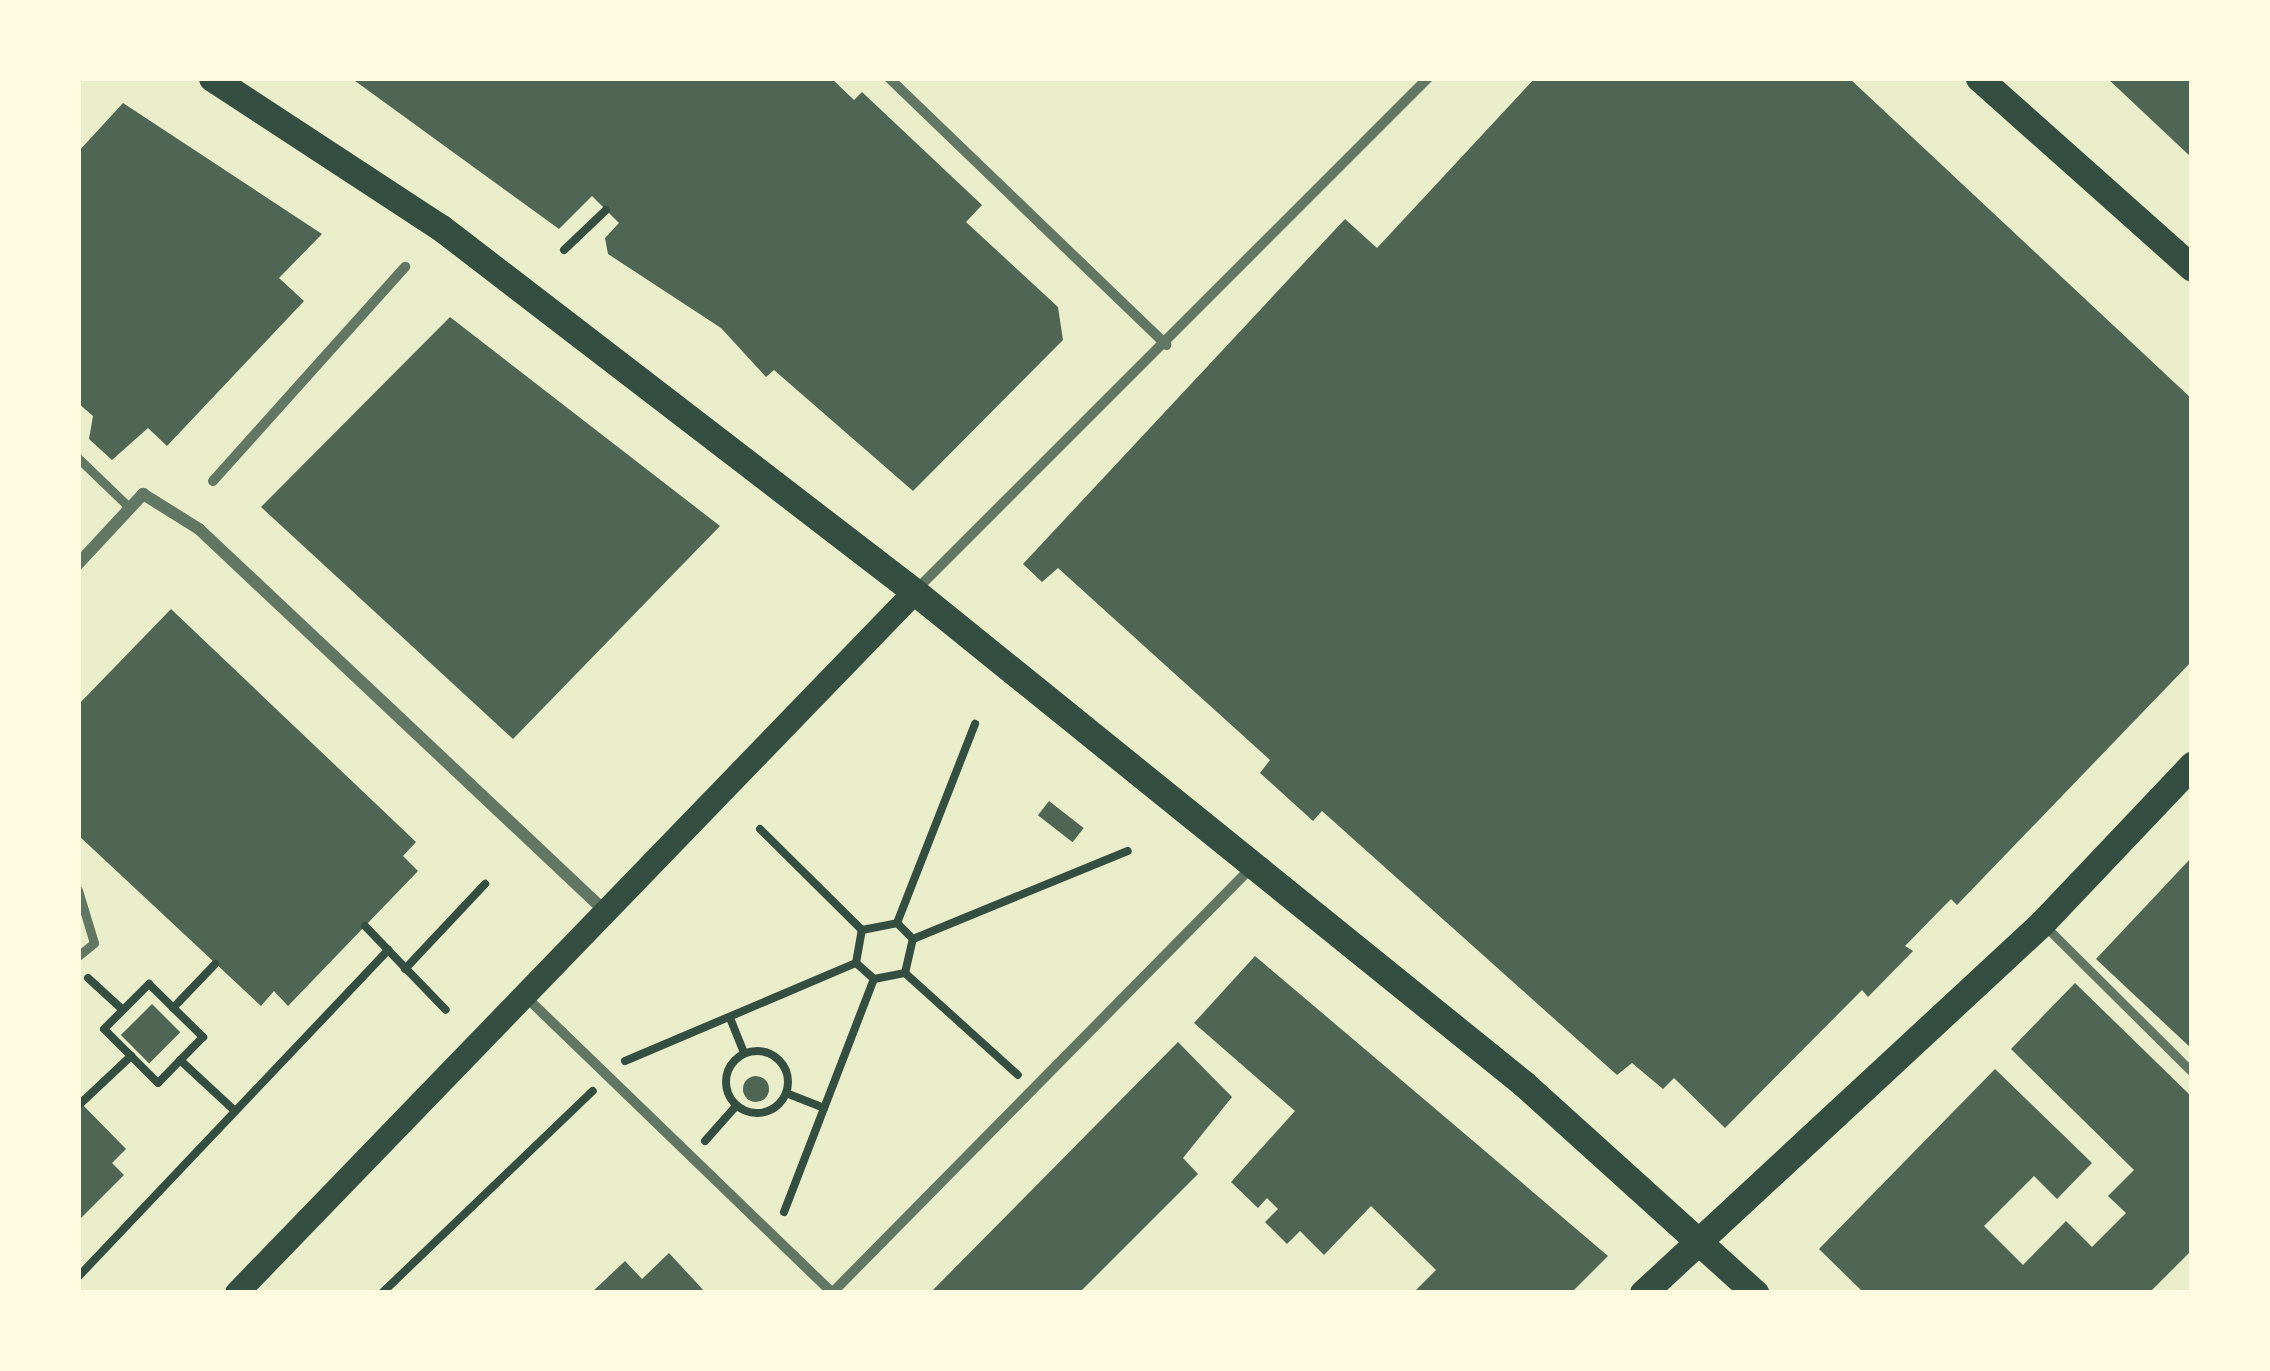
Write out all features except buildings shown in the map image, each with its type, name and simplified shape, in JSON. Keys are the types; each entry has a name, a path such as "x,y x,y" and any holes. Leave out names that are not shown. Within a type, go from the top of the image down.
{"main road":[{"path":"212,78 440,227 915,592 1524,1084 1755,1293"},
{"path":"1979,78 2192,268"},
{"path":"237,1293 915,592"},
{"path":"1643,1293 2042,923 2192,765"}],"street":[{"path":"890,78 1166,345"},
{"path":"915,592 1428,78"},
{"path":"213,481 405,267"},
{"path":"78,564 143,494 199,530 607,913"},
{"path":"526,997 832,1293 1252,868"}],"lane":[{"path":"78,458 130,508"},
{"path":"78,890 94,943 78,956"},
{"path":"2042,923 2192,1072"}],"path":[{"path":"564,250 606,210"},
{"path":"897,923 975,724"},
{"path":"760,829 862,930"},
{"path":"913,939 1128,851"},
{"path":"405,969 485,884"},
{"path":"862,930 897,923"},
{"path":"897,923 913,939"},
{"path":"365,926 446,1010"},
{"path":"856,963 862,930"},
{"path":"905,973 913,939"},
{"path":"78,1277 388,950"},
{"path":"856,963 874,979"},
{"path":"382,1293 624,1061 856,963"},
{"path":"173,1008 215,964"},
{"path":"78,969 124,1010"},
{"path":"905,973 1033,1089"},
{"path":"874,979 905,973"},
{"path":"769,1232 788,1207 874,979"},
{"path":"149,984 173,1008 203,1037 158,1083 104,1029 149,984"},
{"path":"730,1018 744,1053"},
{"path":"610,1046 624,1061"},
{"path":"736,1106 725,1077 744,1053 765,1052 782,1063 786,1093"},
{"path":"81,1103 130,1056"},
{"path":"180,1060 235,1112"},
{"path":"786,1093 824,1108"},
{"path":"736,1106 764,1112 786,1093"},
{"path":"692,1156 736,1106"}]}
